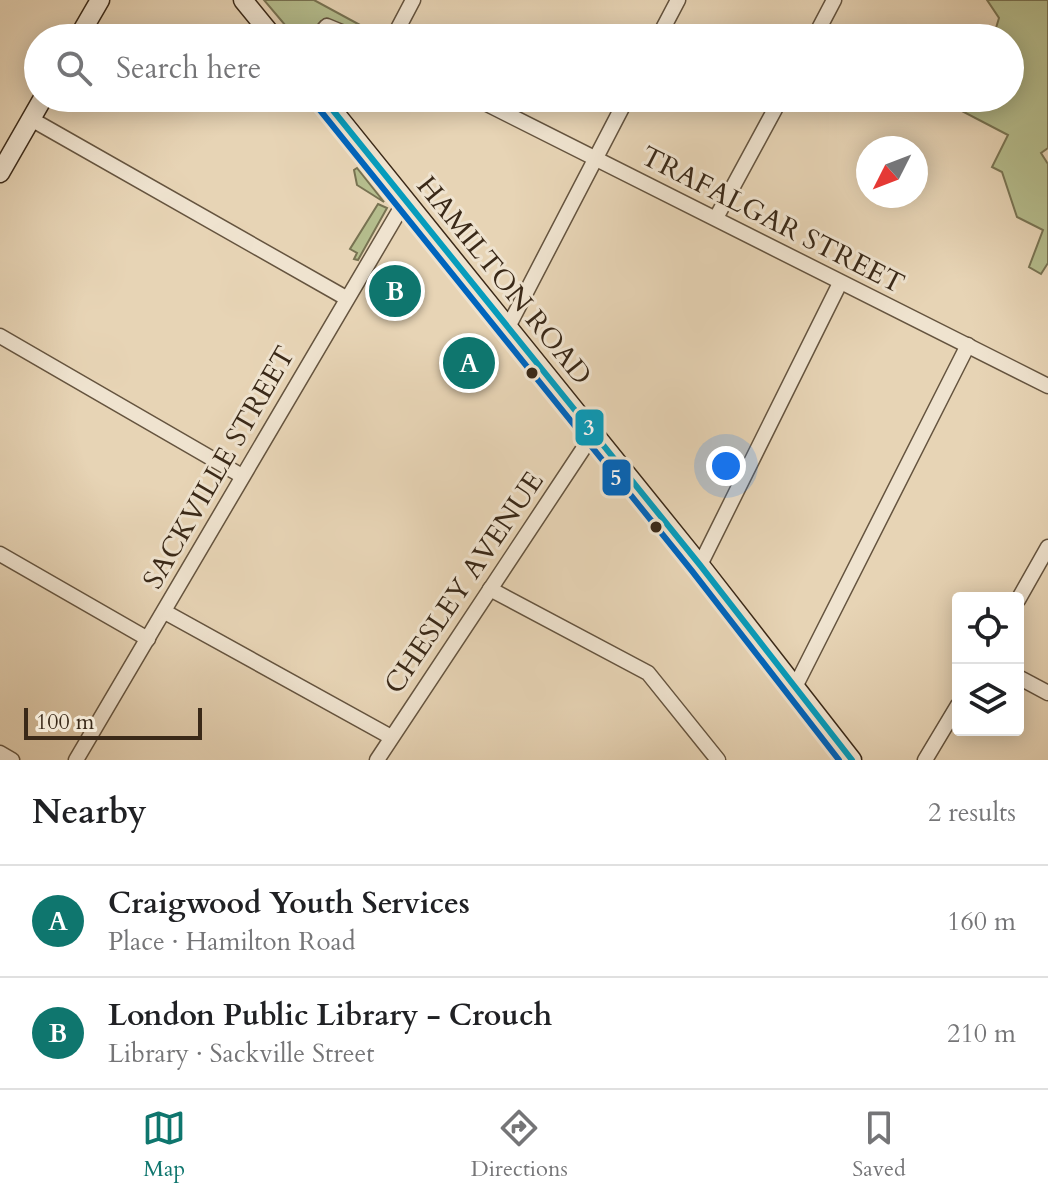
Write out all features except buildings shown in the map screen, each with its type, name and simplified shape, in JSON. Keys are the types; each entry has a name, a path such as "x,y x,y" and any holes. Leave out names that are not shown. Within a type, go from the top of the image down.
{"main road":[{"path":"86,24 100,0"},
{"path":"243,0 263,24"},
{"path":"0,173 35,112"},
{"name":"HAMILTON ROAD","path":"334,112 700,565 852,760"}],"street":[{"path":"400,24 413,0"},
{"path":"665,24 678,0"},
{"path":"821,24 834,0"},
{"name":"TRAFALGAR STREET","path":"503,112 1048,386"},
{"path":"507,329 620,112"},
{"path":"716,218 773,112"},
{"path":"31,119 346,298"},
{"name":"SACKVILLE STREET","path":"76,760 405,201"},
{"path":"700,565 840,283"},
{"path":"0,336 242,476"},
{"path":"795,687 968,345"},
{"name":"CHESLEY AVENUE","path":"377,760 593,434"},
{"path":"1023,592 1048,547"},
{"path":"0,554 148,639"},
{"path":"490,589 648,673 718,760"},
{"path":"165,612 391,737"},
{"path":"1024,680 1048,693"},
{"path":"925,760 952,715"},
{"path":"0,753 12,760"}],"green space":[{"path":"264,0 314,0 358,24 337,24 328,20 319,24 284,24"},
{"path":"987,0 1048,0 1048,148 1041,153 1048,164 1048,263 1041,274 1029,267 1043,230 1017,217 1002,172 992,167 1008,135 964,112 1024,112 1024,24 997,24 999,18"},
{"path":"357,168 384,202 357,185 354,170"},
{"path":"378,204 387,208 358,260 354,259 357,253 350,249"}],"transit line":[{"name":"5","path":"321,112 692,571 839,760"},
{"name":"3","path":"334,112 700,565 852,760"}],"place":[{"name":"London Public Library - Crouch","path":"395,291"},
{"name":"Craigwood Youth Services","path":"469,363"}]}
